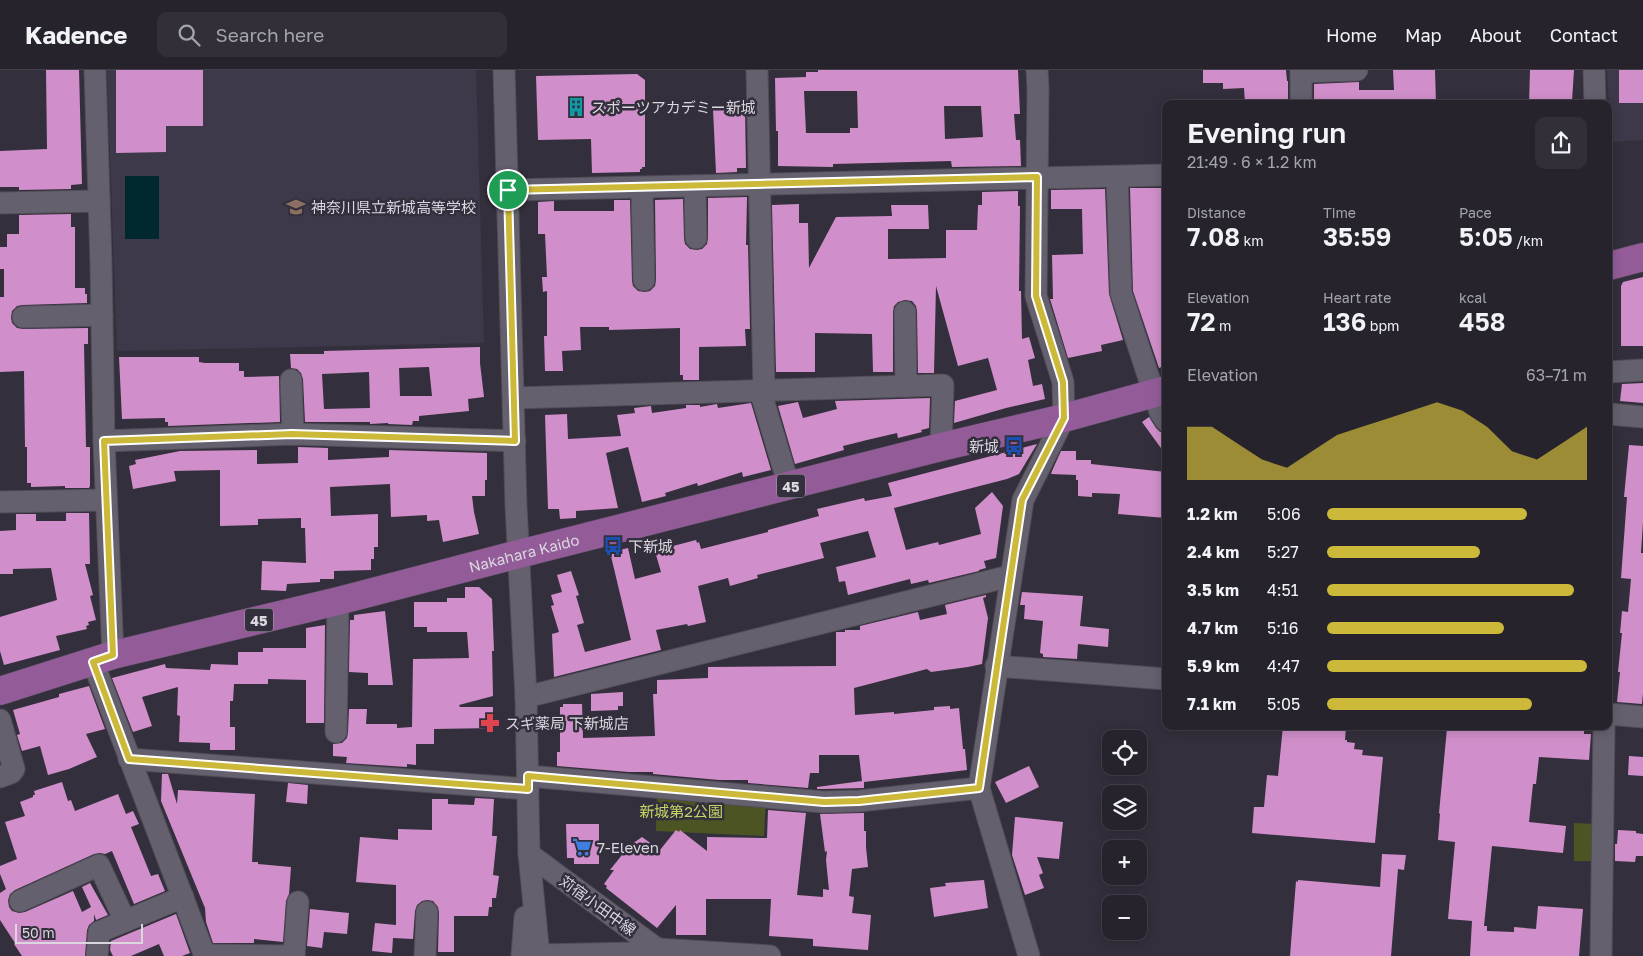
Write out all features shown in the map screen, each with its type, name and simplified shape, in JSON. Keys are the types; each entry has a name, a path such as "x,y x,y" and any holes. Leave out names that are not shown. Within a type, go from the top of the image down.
{"main road":[{"path":"1612,265 1643,257"},
{"name":"Nakahara Kaido","path":"0,691 103,658 338,602 519,554 941,447 1064,418 1160,392"}],"street":[{"path":"94,70 106,500 103,658 129,759 205,955 294,956 298,902"},
{"path":"504,70 516,506 526,697 528,783 529,854 522,956"},
{"path":"757,70 762,390 789,486"},
{"path":"1029,956 979,788 1022,500 1064,418 1063,382 1036,296 1037,70"},
{"path":"1301,100 1301,71 1357,70"},
{"path":"1594,70 1594,100"},
{"path":"508,190 1162,175"},
{"path":"1117,177 1120,293 1160,392 1160,412 1162,415"},
{"path":"695,186 696,238"},
{"path":"642,188 644,280"},
{"path":"0,203 99,201"},
{"path":"906,312 906,386"},
{"path":"23,317 102,315"},
{"path":"1612,372 1643,370"},
{"path":"291,380 292,434"},
{"path":"514,398 944,385 941,447"},
{"path":"1612,414 1643,417"},
{"path":"104,441 292,434 515,441"},
{"path":"0,502 106,500"},
{"path":"526,697 1010,576"},
{"path":"336,732 338,602"},
{"path":"996,666 1162,679"},
{"path":"1612,714 1643,717"},
{"path":"0,720 14,769 12,773 0,777"},
{"path":"1601,956 1604,730"},
{"path":"129,759 824,802 859,801 979,788"},
{"path":"529,854 539,956 662,952 770,956"},
{"name":"苅宿小田中線","path":"529,854 662,952"},
{"path":"20,901 99,865 124,921"},
{"path":"97,956 99,932 183,897"},
{"path":"425,956 427,912"}],"shaded area":[{"name":"神奈川県立新城高等学校","path":"107,70 476,70 484,343 117,351"},
{"path":"1607,70 1643,70 1643,140 1612,142 1612,100 1609,100"}],"green space":[{"name":"新城第2公園","path":"657,788 766,797 764,836 656,831"},
{"path":"1574,823 1595,824 1594,861 1574,861"}],"water":[{"path":"125,176 159,176 159,239 125,239"}],"building":[{"path":"46,70 79,70 82,184 71,185 71,189 19,190 19,187 0,187 0,151 47,149"},
{"path":"116,70 203,70 203,126 166,126 166,152 116,153"},
{"path":"818,70 1018,70 1020,114 1014,114 1016,140 1020,140 1021,166 952,167 951,161 833,164 833,167 778,166 775,78 806,77 806,72 818,72","holes":["804,91 857,91 858,128 850,128 850,133 806,133","944,106 981,106 983,137 945,139"]},
{"path":"1203,70 1286,70 1288,100 1245,100 1244,88 1223,89 1223,83 1203,83"},
{"path":"1393,70 1435,70 1436,100 1314,100 1314,84 1359,82 1359,90 1394,90"},
{"path":"1530,70 1574,70 1572,100 1529,100"},
{"path":"1619,70 1643,70 1643,103 1619,103"},
{"path":"637,74 645,80 645,167 640,169 640,172 592,173 591,139 538,140 536,76"},
{"path":"745,108 746,168 737,168 737,172 716,173 713,109"},
{"path":"1130,188 1162,188 1162,367 1159,368 1133,291"},
{"path":"1105,189 1109,294 1123,340 1101,345 1102,351 1068,358 1050,299 1053,299 1052,255 1083,254 1082,209 1051,209 1051,190"},
{"path":"1018,191 1018,206 1020,206 1019,291 1021,291 1022,339 1029,337 1035,358 1028,360 1033,386 1042,384 1045,399 954,423 955,401 997,390 988,358 958,366 936,286 934,373 918,373 917,311 912,301 905,300 898,302 894,306 893,312 893,372 873,372 872,334 815,333 815,372 776,372 772,205 799,204 799,223 808,223 809,268 836,217 892,216 891,205 928,205 929,229 888,229 888,259 946,258 946,230 977,230 978,205 982,205 982,192"},
{"path":"747,197 746,245 748,245 750,329 745,329 746,346 699,347 699,380 683,380 683,375 680,375 680,328 609,330 609,327 580,327 581,350 562,351 563,371 545,371 544,336 547,336 547,291 543,292 542,277 547,277 545,234 538,234 538,202 554,201 554,211 614,211 614,200 630,200 632,281 633,286 638,291 645,292 650,291 655,286 656,280 655,200 683,199 685,244 690,249 697,250 702,249 707,244 708,198"},
{"path":"71,214 71,227 75,227 75,288 85,288 87,303 22,305 17,306 12,311 11,318 12,323 17,328 23,329 88,328 88,344 84,344 86,447 90,447 90,486 89,488 65,488 65,486 31,487 31,483 27,483 24,371 0,372 0,297 4,297 4,269 0,269 0,247 7,247 7,234 19,234 19,215"},
{"path":"1643,277 1643,346 1621,346 1621,286 1623,282"},
{"path":"480,347 484,397 468,399 469,411 419,416 419,421 413,421 412,425 370,424 370,422 305,422 303,379 297,369 291,368 290,354 324,354 324,351","holes":["429,367 432,396 400,396 399,368","369,372 370,408 324,409 322,374"]},
{"path":"119,357 199,357 199,362 205,363 239,363 239,371 244,371 244,377 279,376 280,422 168,426 165,418 122,419"},
{"path":"1643,383 1643,403 1620,401 1622,384"},
{"path":"930,398 929,428 921,430 922,432 898,438 897,433 843,446 844,450 795,464 778,406 798,402 803,418 837,409 835,401"},
{"path":"751,403 771,470 743,477 742,472 698,486 697,483 665,493 666,496 642,502 628,447 606,453 618,508 576,511 576,518 560,519 559,509 548,509 545,415 567,414 568,439 621,436 617,415 635,413 634,408 651,406 652,413 686,408 686,405 700,405 700,407 717,404 718,408"},
{"path":"1149,417 1156,428 1162,432 1162,450 1142,422"},
{"path":"1037,444 1019,474 1007,479 894,508 906,550 938,542 939,545 981,534 975,508 992,492 1003,506 996,558 984,561 986,568 929,583 928,580 911,584 910,579 848,595 845,581 839,582 836,567 876,557 868,531 820,543 824,558 757,575 758,578 730,586 728,578 698,586 706,622 656,630 661,650 554,677 552,634 559,632 551,606 554,605 551,595 562,592 557,575 571,571 579,595 576,596 584,623 577,625 585,652 631,640 610,552 628,548 635,579 661,572 654,548 673,544 673,546 696,540 697,543 699,542 701,549 768,532 768,530 819,516 817,509 864,498 865,501 892,496 888,483"},
{"path":"1629,445 1643,446 1641,553 1643,553 1642,704 1617,702 1622,611 1628,612 1631,579 1621,578 1627,497 1624,497"},
{"path":"298,447 328,448 328,460 389,457 389,450 487,453 485,496 472,496 479,534 443,542 439,520 427,521 427,515 391,517 390,484 330,487 331,516 378,514 378,547 374,547 374,559 371,559 371,570 334,571 334,579 320,579 320,582 287,584 286,591 261,590 262,561 306,563 305,528 301,528 301,518 258,519 258,525 220,526 220,470 174,471 176,481 133,489 129,466 136,464 135,460 180,451 257,450 257,464 298,463"},
{"path":"1061,451 1076,451 1076,460 1091,460 1091,464 1162,472 1162,518 1118,514 1120,494 1092,493 1092,497 1078,496 1078,480 1076,480 1076,475 1051,474"},
{"path":"66,513 89,513 90,564 85,564 93,595 90,596 96,620 88,622 87,629 56,636 60,650 4,665 0,651 0,617 57,600 51,568 13,569 13,574 0,574 0,531 16,530 16,514 36,514 36,521 66,521"},
{"path":"465,587 479,587 492,599 493,696 459,705 460,707 493,707 493,728 434,729 434,744 416,744 416,765 407,764 407,767 346,763 347,757 333,756 333,744 342,743 347,738 349,709 367,709 366,724 397,724 397,728 412,727 413,659 469,658 467,632 427,632 427,627 414,627 414,602 447,602 447,598 465,598"},
{"path":"1022,592 1083,596 1080,626 1109,629 1108,647 1078,644 1077,659 1043,657 1043,654 1040,653 1043,621 1024,619 1025,605 1020,605"},
{"path":"986,595 983,598 988,618 982,664 931,672 927,669 854,688 855,715 934,710 934,707 950,706 950,709 959,708 967,770 864,782 864,788 817,789 817,787 862,781 859,755 819,755 819,773 810,773 808,788 748,783 748,780 719,780 653,774 653,772 557,766 557,752 560,752 560,707 563,707 563,704 582,704 583,738 655,736 653,694 657,694 657,680 708,678 708,667 836,666 836,632 860,630 860,626 918,612 920,620 947,614 945,605"},
{"path":"385,611 393,685 368,685 368,673 349,672 350,620 354,620 354,615"},
{"path":"325,625 324,723 306,723 306,680 268,679 268,684 234,684 233,701 230,701 230,727 235,727 235,750 210,750 210,743 179,742 180,716 177,715 178,687 142,697 152,726 133,732 112,678 165,664 166,668 210,670 211,664 238,665 238,652 263,652 263,648 306,648 306,628"},
{"path":"89,686 105,729 86,734 97,757 69,769 48,775 40,746 22,751 17,735 20,734 13,710"},
{"path":"623,692 623,706 618,706 618,710 591,711 591,694"},
{"path":"1283,730 1346,730 1345,740 1355,743 1354,749 1363,750 1362,755 1383,757 1375,843 1252,833 1254,807 1264,807 1267,775 1278,776"},
{"path":"1447,730 1584,730 1584,734 1591,734 1589,760 1539,757 1536,784 1533,784 1529,822 1566,826 1563,853 1492,846 1484,926 1487,926 1487,931 1514,932 1514,927 1536,929 1538,906 1583,909 1579,956 1470,956 1472,921 1448,919 1455,842 1438,840"},
{"path":"1629,756 1643,757 1643,776 1628,775"},
{"path":"1029,766 1039,787 1006,803 995,782"},
{"path":"162,774 168,774 177,804 178,790 255,794 252,862 291,867 283,942 254,939 254,943 213,943 206,922 205,908 161,801"},
{"path":"62,782 68,801 71,800 75,811 118,794 126,814 133,811 139,824 131,827 151,876 158,874 165,891 134,904 112,851 105,854 94,854 15,890 10,894 8,900 12,911 19,913 73,891 82,912 91,907 82,887 90,883 108,915 96,920 94,914 94,921 87,930 85,956 22,956 0,920 0,893 6,889 0,874 0,866 17,859 5,822 25,816 20,802 33,797 35,795 34,791"},
{"path":"288,783 308,785 307,804 286,802"},
{"path":"475,798 494,799 492,836 497,836 493,875 499,876 496,898 492,898 492,907 489,907 488,916 454,916 454,952 438,952 438,907 433,901 422,901 417,905 415,911 413,939 393,938 392,953 372,951 375,923 396,925 396,885 356,882 360,837 398,840 398,829 432,830 432,799 448,799 448,804 474,805"},
{"path":"768,810 806,813 797,895 823,897 823,889 829,890 827,851 825,852 820,814 864,813 868,867 852,869 849,896 854,897 852,913 871,915 868,950 813,946 813,939 769,936 771,899 706,899 706,935 676,935 676,905 657,928 606,888 607,886 604,884 614,870 610,870 629,846 642,837 660,850 676,830 679,832 680,830 707,851 707,837 767,838"},
{"path":"1015,817 1063,822 1059,859 1037,857 1043,873 1039,875 1044,888 1025,895 1012,855"},
{"path":"566,824 599,824 599,864 574,864 574,858 567,858"},
{"path":"1618,830 1636,831 1636,833 1643,834 1643,856 1636,856 1635,862 1615,861 1615,844 1617,844"},
{"path":"1382,854 1406,855 1404,870 1398,869 1391,956 1290,956 1296,881 1380,887"},
{"path":"984,880 988,908 934,917 930,888 946,886 945,883"},
{"path":"310,909 349,913 347,934 324,932 322,948 307,946"},
{"path":"176,914 190,953 182,956 164,956 159,944 131,956 113,956 110,950 111,941"}],"place":[{"name":"スポーツアカデミー新城","path":"576,107"},
{"name":"神奈川県立新城高等学校","path":"296,207"},
{"name":"新城","path":"1014,446"},
{"name":"下新城","path":"613,546"},
{"name":"スギ薬局 下新城店","path":"490,723"},
{"name":"7-Eleven","path":"582,847"}],"route":[{"path":"1037,177 1036,296 1063,382 1064,418 1022,500 979,788 859,801 824,802 528,776 528,789 129,759 93,662 113,655 104,441 292,434 515,441 508,190 1037,177"}]}
